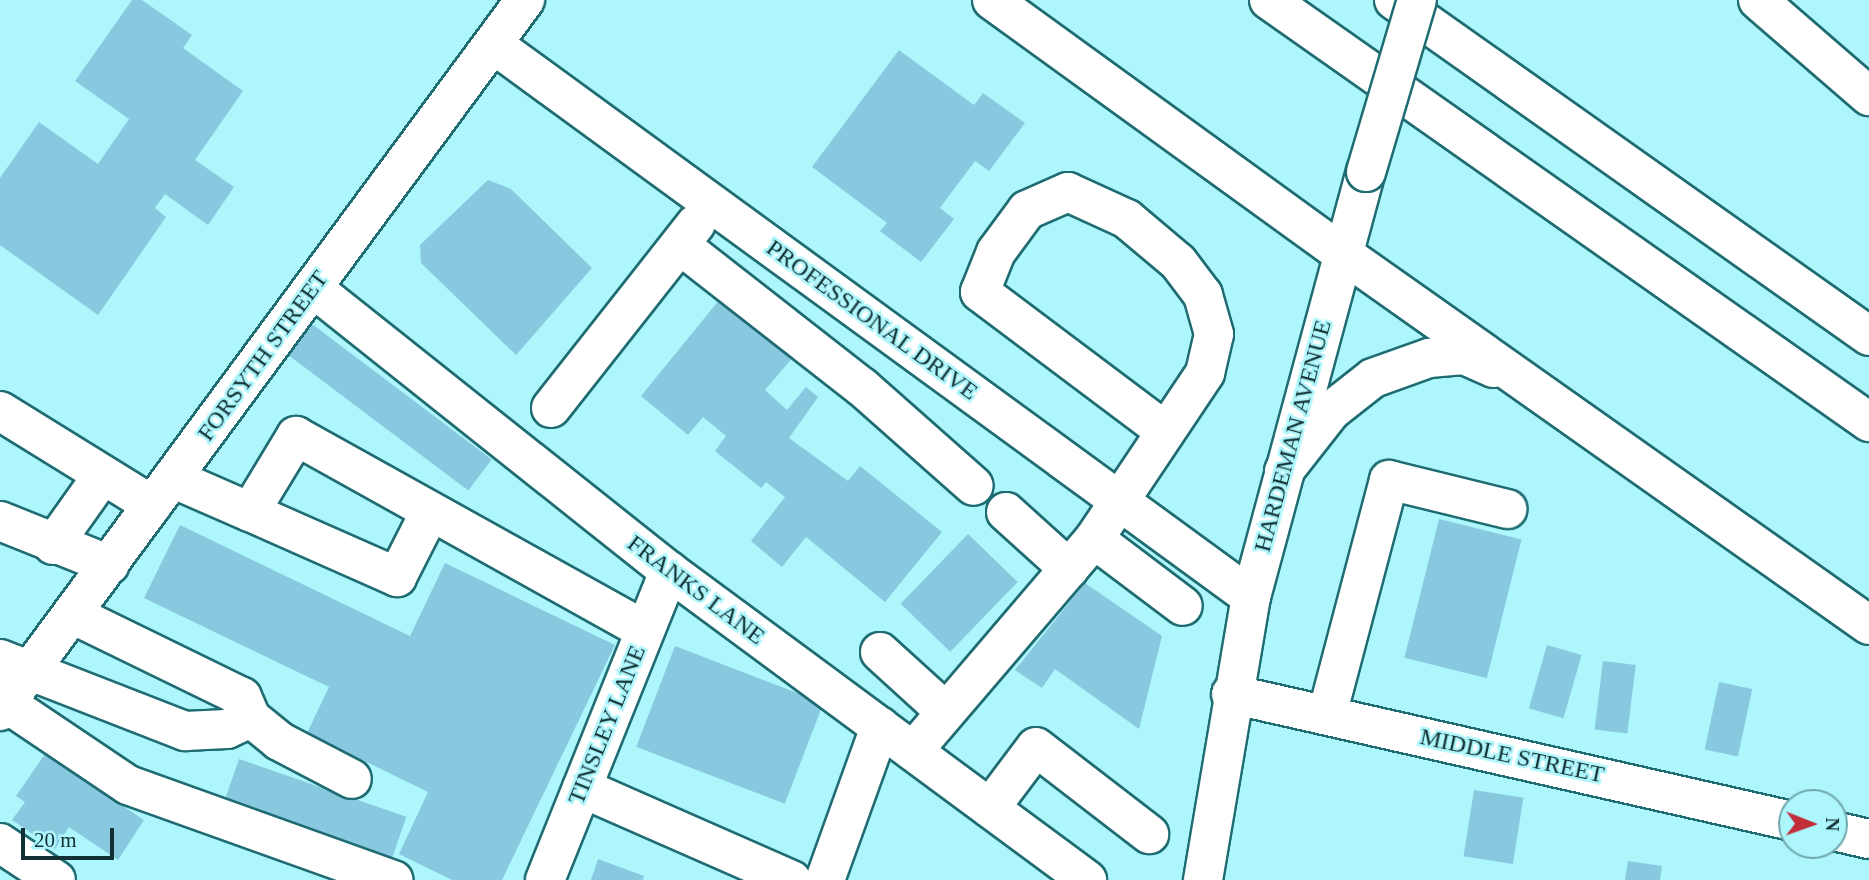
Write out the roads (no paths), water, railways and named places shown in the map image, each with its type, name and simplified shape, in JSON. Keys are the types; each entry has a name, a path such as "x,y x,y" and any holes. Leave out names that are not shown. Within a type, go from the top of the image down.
{"main road":[{"name":"FORSYTH STREET","path":"3,707 14,666 72,614 110,565 526,0"},
{"path":"992,0 1342,253 1869,625"},
{"path":"1269,0 1869,422"},
{"path":"1394,0 1869,336"},
{"name":"HARDEMAN AVENUE","path":"1203,880 1231,694 1251,597 1342,253 1417,0"},
{"path":"1758,0 1869,96"},
{"name":"PROFESSIONAL DRIVE","path":"493,44 1251,597"},
{"path":"913,751 1094,539 1117,499 1165,431 1205,373 1213,334 1203,295 1178,262 1127,219 1068,192 1027,210 996,252 980,292 1165,431"},
{"path":"551,408 713,204"},
{"path":"680,245 862,387 974,486"},
{"name":"FRANKS LANE","path":"313,288 669,571 1087,880"},
{"path":"862,387 899,340"},
{"path":"1284,471 1345,397 1401,367 1464,355 1521,380"},
{"path":"0,411 102,475 250,512 397,577 430,512"},
{"path":"250,512 296,436 645,630"},
{"path":"54,545 102,475"},
{"path":"1327,715 1389,480 1507,509"},
{"path":"1006,512 1069,569"},
{"path":"0,522 110,565"},
{"path":"1094,539 1183,606"},
{"name":"TINSLEY LANE","path":"545,880 669,571"},
{"path":"72,614 242,696 251,718 279,741 352,779"},
{"path":"880,652 947,712"},
{"path":"14,666 185,731 227,729 251,718"},
{"name":"MIDDLE STREET","path":"1231,694 1778,818"},
{"path":"3,707 128,785 393,880"},
{"path":"825,880 880,727"},
{"path":"990,808 1036,747 1149,834"},
{"path":"582,788 792,880"},
{"path":"1848,834 1869,839"},
{"path":"0,843 56,880"}]}
